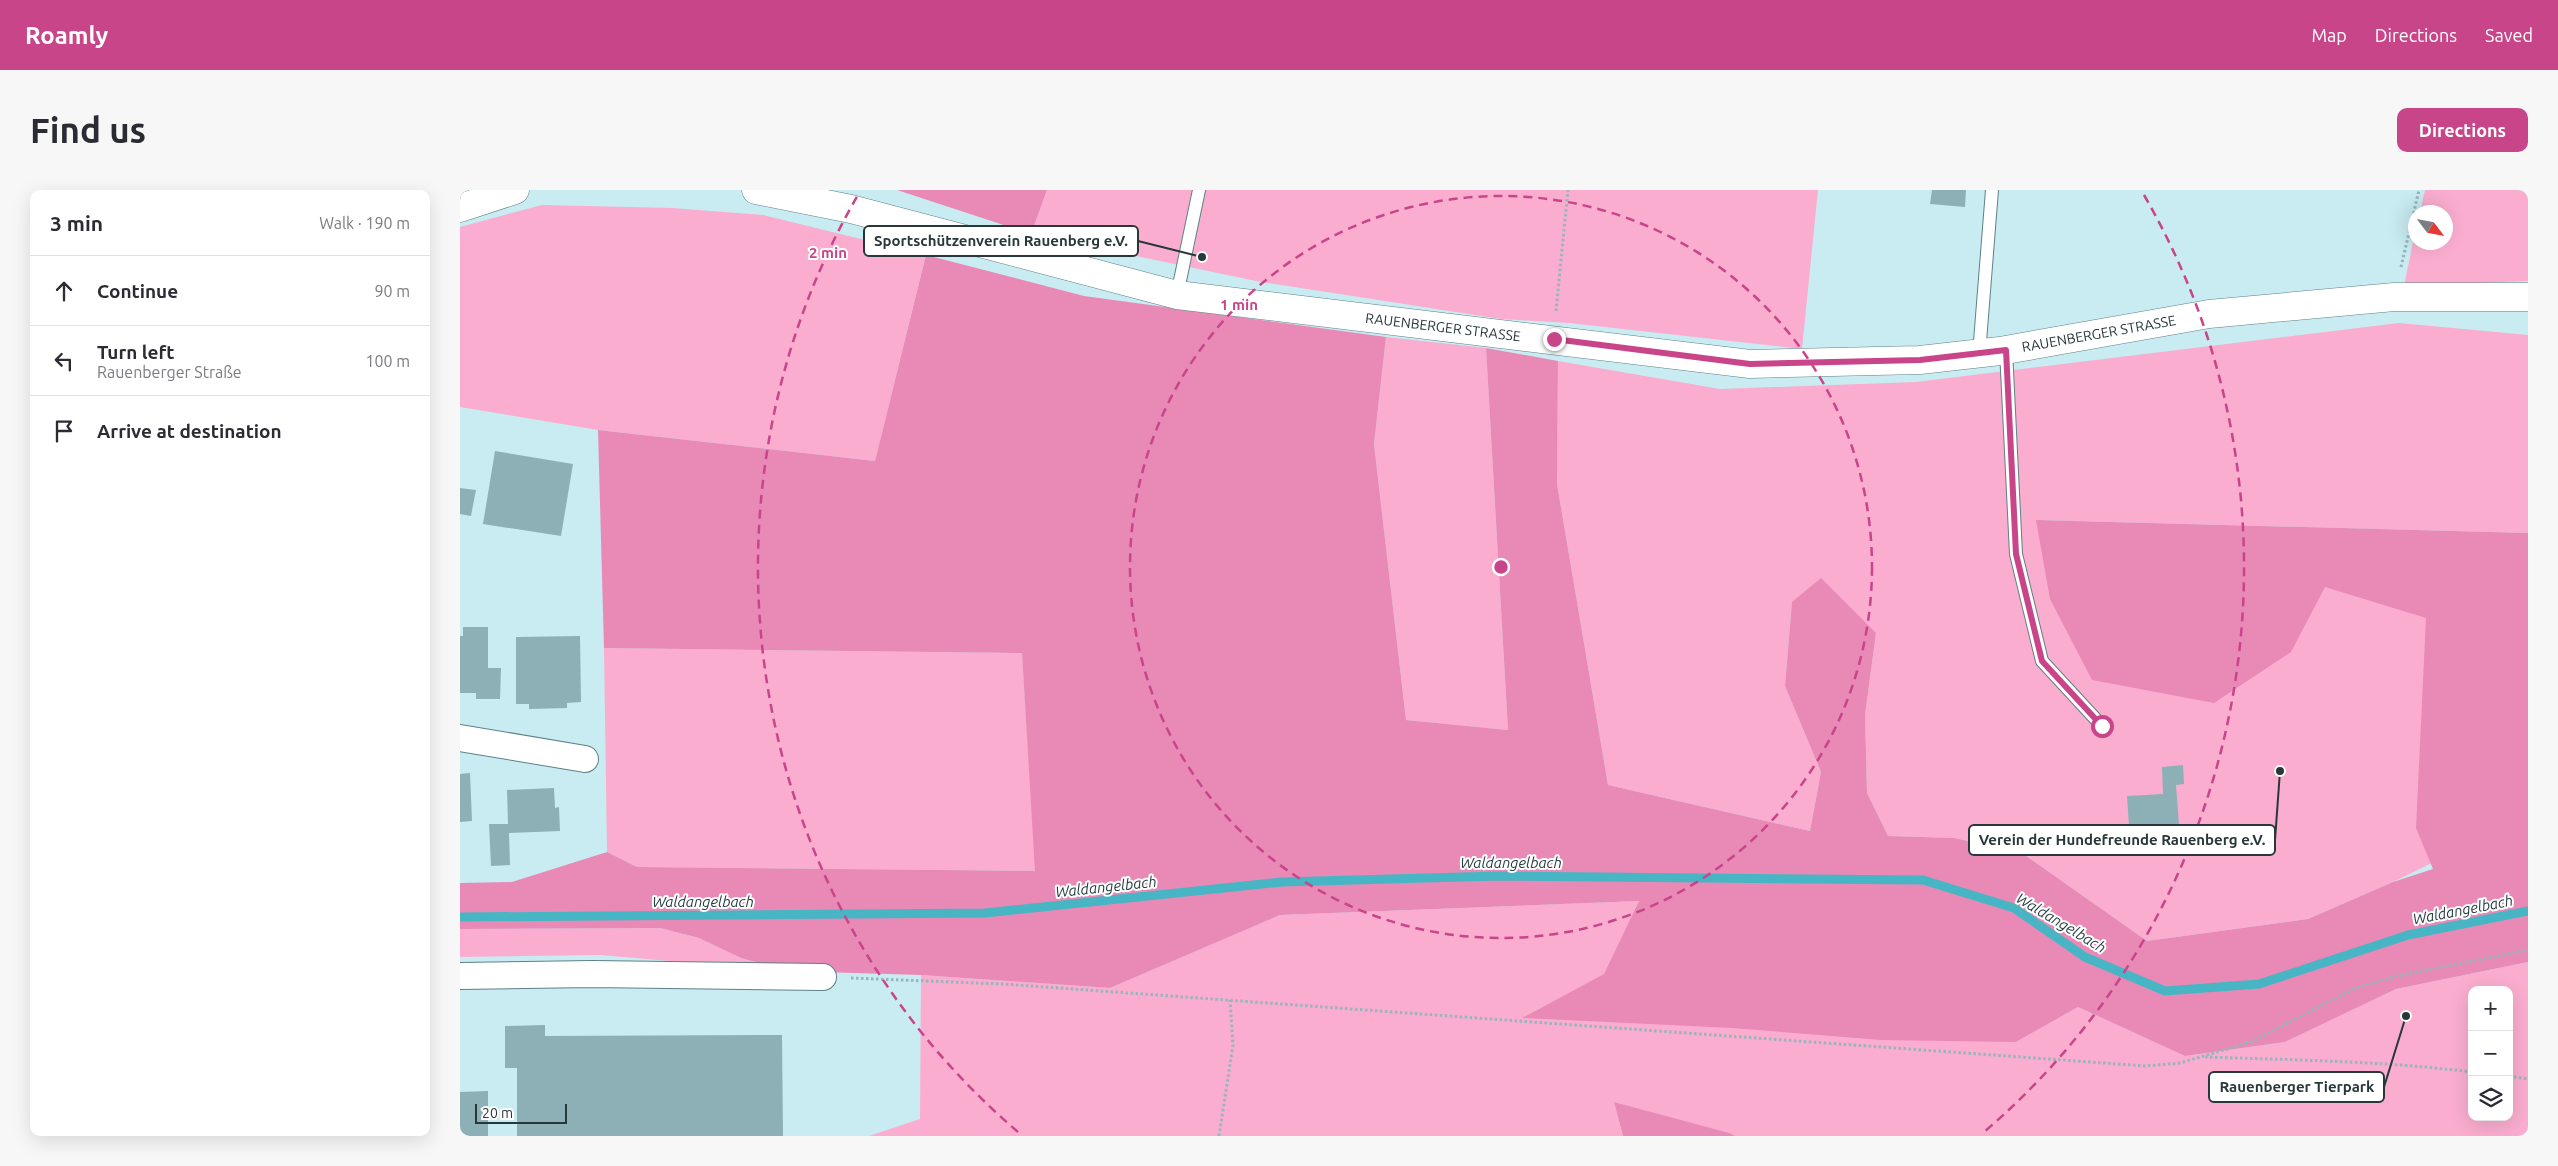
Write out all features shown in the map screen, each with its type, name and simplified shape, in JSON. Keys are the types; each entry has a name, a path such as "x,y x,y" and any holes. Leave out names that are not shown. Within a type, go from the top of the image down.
{"street":[{"path":"460,208 515,190"},
{"name":"RAUENBERGER STRASSE","path":"756,190 821,202 1177,295 1750,364 1920,360 1980,354 2209,314 2394,297 2528,297"},
{"path":"796,190 821,202"},
{"path":"460,738 585,759"},
{"path":"460,976 592,974 823,977"}],"lane":[{"path":"1177,295 1199,190"},
{"path":"1980,354 1992,190"},
{"path":"2006,350 2016,554 2042,661 2102,726"}],"path":[{"path":"1554,339 1568,190"},
{"path":"2394,297 2420,190"},
{"path":"823,977 1003,984 2146,1066 2180,1064 2251,1042 2353,989 2397,976 2528,950"},
{"path":"1219,1136 1233,1045 1230,1000"},
{"path":"2202,1057 2342,1061 2421,1066 2468,1072"},
{"path":"2513,1077 2528,1079"}],"shaded area":[{"path":"897,190 1047,190 1031,234"},
{"path":"1047,190 1818,190 1802,349 1569,323 1501,319 1256,281 1031,234"},
{"path":"2425,190 2528,190 2528,281 2404,286 2411,250 2453,250 2453,205 2422,205"},
{"path":"542,205 672,208 763,215 926,255 875,461 598,430 460,407 460,227"},
{"path":"926,255 1084,296 1386,337 1374,444 1406,720 1508,730 1486,348 1558,361 1557,484 1608,785 1810,831 1821,772 1785,686 1792,602 1821,578 1876,633 1865,715 1867,793 1888,836 1954,838 2022,853 2147,941 2308,919 2393,882 2433,869 2416,828 2426,618 2325,587 2291,652 2214,703 2092,680 2050,599 2036,520 2528,533 2528,962 2396,989 2285,1042 2185,1056 2078,1007 2016,1042 1881,1040 1732,1028 1522,1018 1604,974 1639,901 1280,915 1110,988 921,975 787,971 741,958 699,938 660,928 460,929 460,883 512,882 607,852 637,867 1035,871 1022,653 604,648 598,430 875,461"},
{"path":"2399,323 2528,335 2528,533 2036,520 2528,557 2528,816 2393,882 2308,919 2147,941 2022,853 1954,838 1888,836 1867,793 1865,715 1876,633 1792,602 1785,686 1821,772 1810,831 1608,785 1557,484 1558,361 1720,389 1916,382"},
{"path":"1386,337 1486,348 1508,730 1406,720 1374,444"},
{"path":"604,648 1022,653 1036,871 637,867 607,852"},
{"path":"1639,901 1605,974 1526,1016 2016,1042 2078,1007 2185,1056 2285,1042 2396,989 2528,962 2528,1136 1735,1136 1614,1102 1623,1136 869,1136 920,1119 921,975 1110,988 1280,915"},
{"path":"660,928 699,938 741,958 787,971 600,955 460,957 460,929"},
{"path":"1614,1102 1729,1133 1735,1136 1623,1136"}],"building":[{"path":"1932,190 1966,190 1965,207 1930,204"},
{"path":"495,451 573,464 561,536 483,524"},
{"path":"460,488 476,490 471,516 460,514"},
{"path":"463,627 488,627 488,668 501,668 500,699 476,699 476,693 460,693 460,636 463,636"},
{"path":"580,636 581,702 567,703 567,708 529,709 529,704 516,704 516,637"},
{"path":"2183,765 2184,784 2176,785 2181,852 2131,856 2127,796 2163,794 2162,767"},
{"path":"470,773 472,821 460,822 460,774"},
{"path":"554,788 555,808 559,807 560,831 509,833 510,865 491,866 489,824 508,824 507,790"},
{"path":"545,1025 545,1036 782,1035 783,1136 517,1136 517,1068 505,1068 505,1026"},
{"path":"488,1091 488,1136 460,1136 460,1092"}],"waterway":[{"name":"Waldangelbach","path":"460,917 985,913 1282,882 1498,876 1923,880 2014,908 2085,957 2165,991 2259,984 2408,935 2528,911"}],"place":[{"name":"Sportschützenverein Rauenberg e.V.","path":"1202,257"},
{"name":"Verein der Hundefreunde Rauenberg e.V.","path":"2280,771"},
{"name":"Rauenberger Tierpark","path":"2406,1016"}],"route":[{"path":"1554,339 1750,364 1920,360 2006,350 2016,554 2042,661 2102,726"}]}
